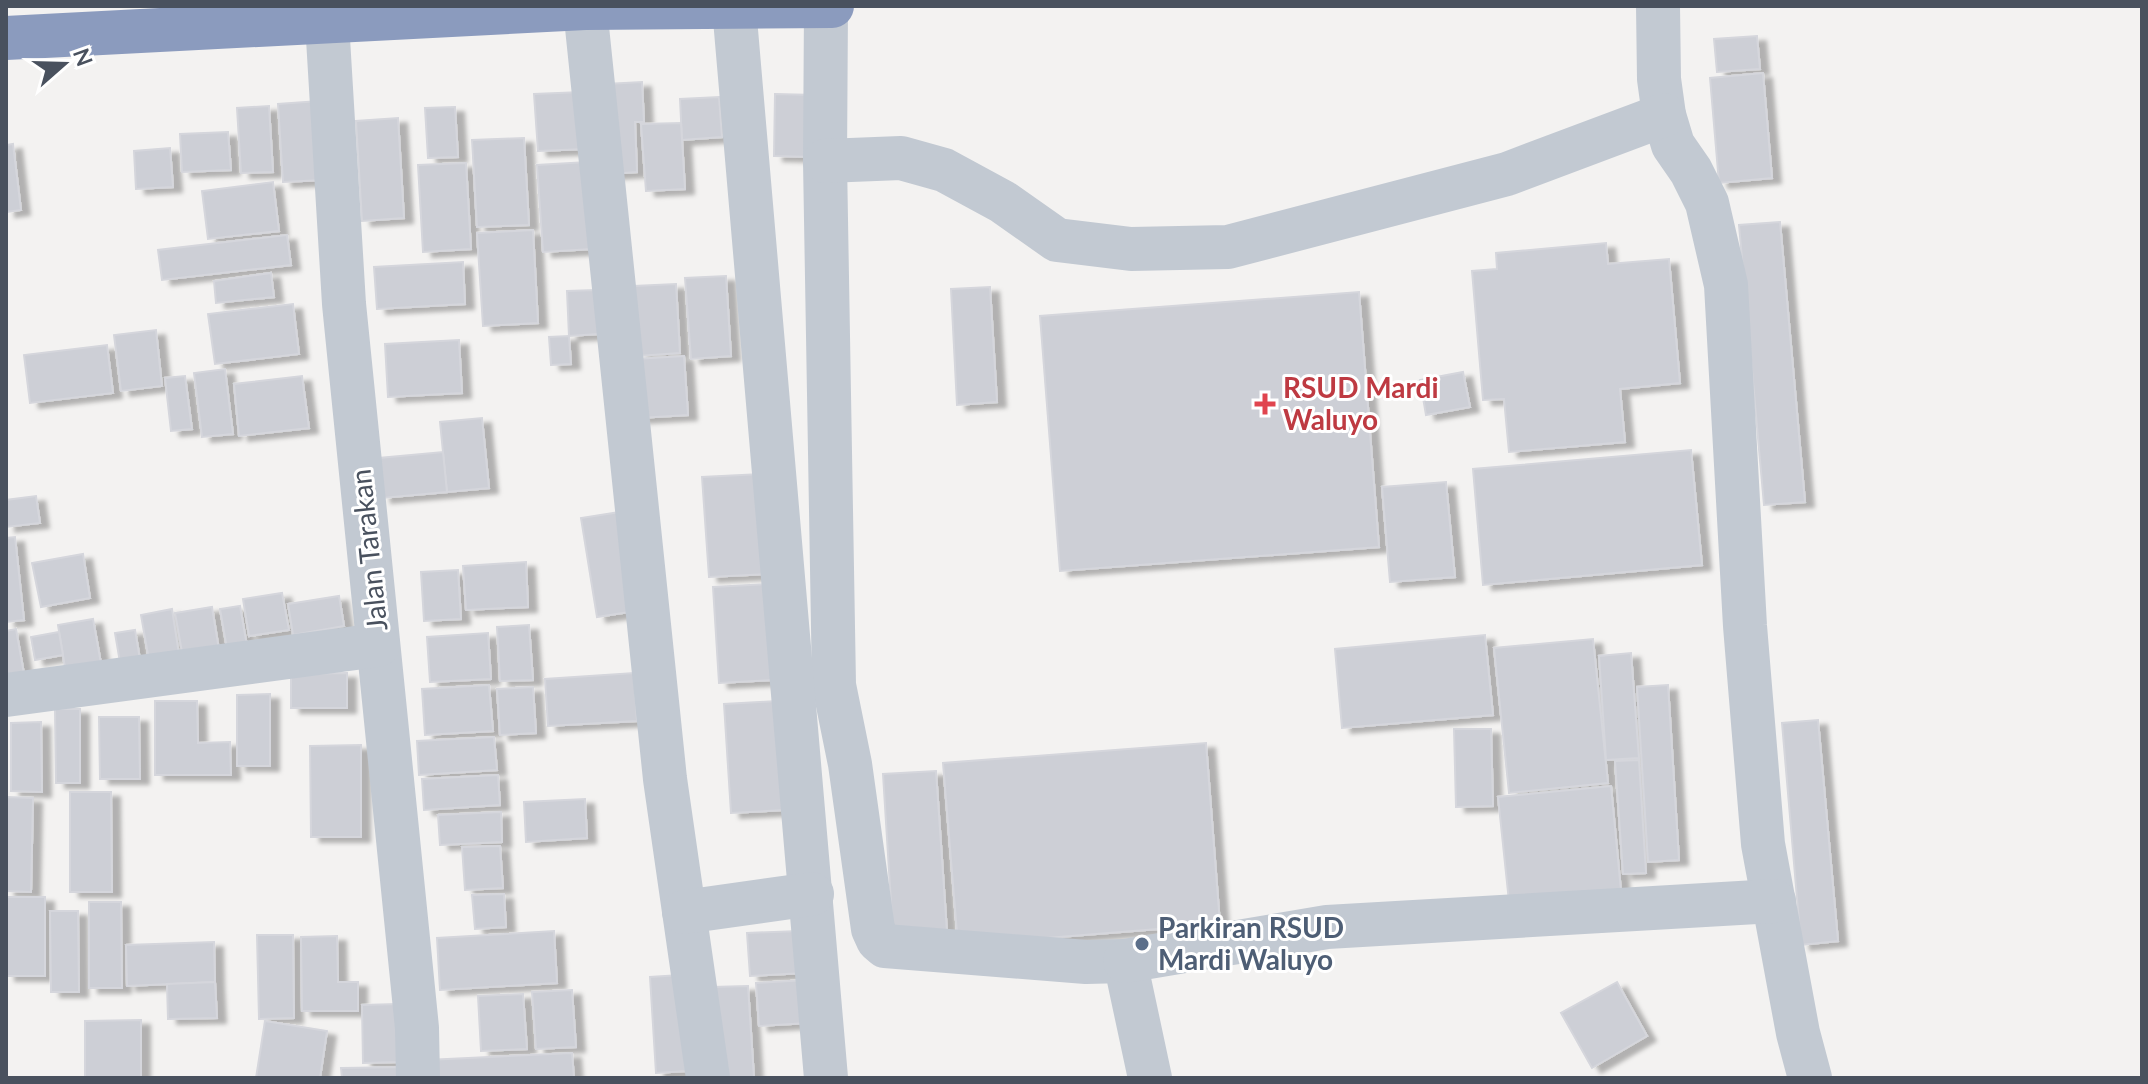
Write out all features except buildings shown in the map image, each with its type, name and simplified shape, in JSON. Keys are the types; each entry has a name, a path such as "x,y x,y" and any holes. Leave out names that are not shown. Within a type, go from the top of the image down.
{"highway":[{"path":"6,38 585,8 832,6"}],"street":[{"path":"826,6 825,161 834,685 850,764 873,929 878,940 885,946 1086,962 1125,961 1327,927 1774,901"},
{"path":"1658,6 1659,79 1664,115 1673,145 1707,203 1726,285 1745,626 1763,844 1798,1033 1810,1078"},
{"path":"734,7 826,1078"},
{"path":"585,8 665,779 708,1078"},
{"name":"Jalan Tarakan","path":"327,22 344,304 415,1013 418,1078"},
{"path":"825,161 901,158 944,170 1003,202 1057,240 1131,249 1228,247 1507,174 1664,115"},
{"path":"6,695 378,645"},
{"path":"684,912 812,894"},
{"path":"1125,961 1150,1078"}],"place":[{"name":"RSUD Mardi Waluyo","path":"1265,404"},
{"name":"Parkiran RSUD Mardi Waluyo","path":"1142,944"}]}
